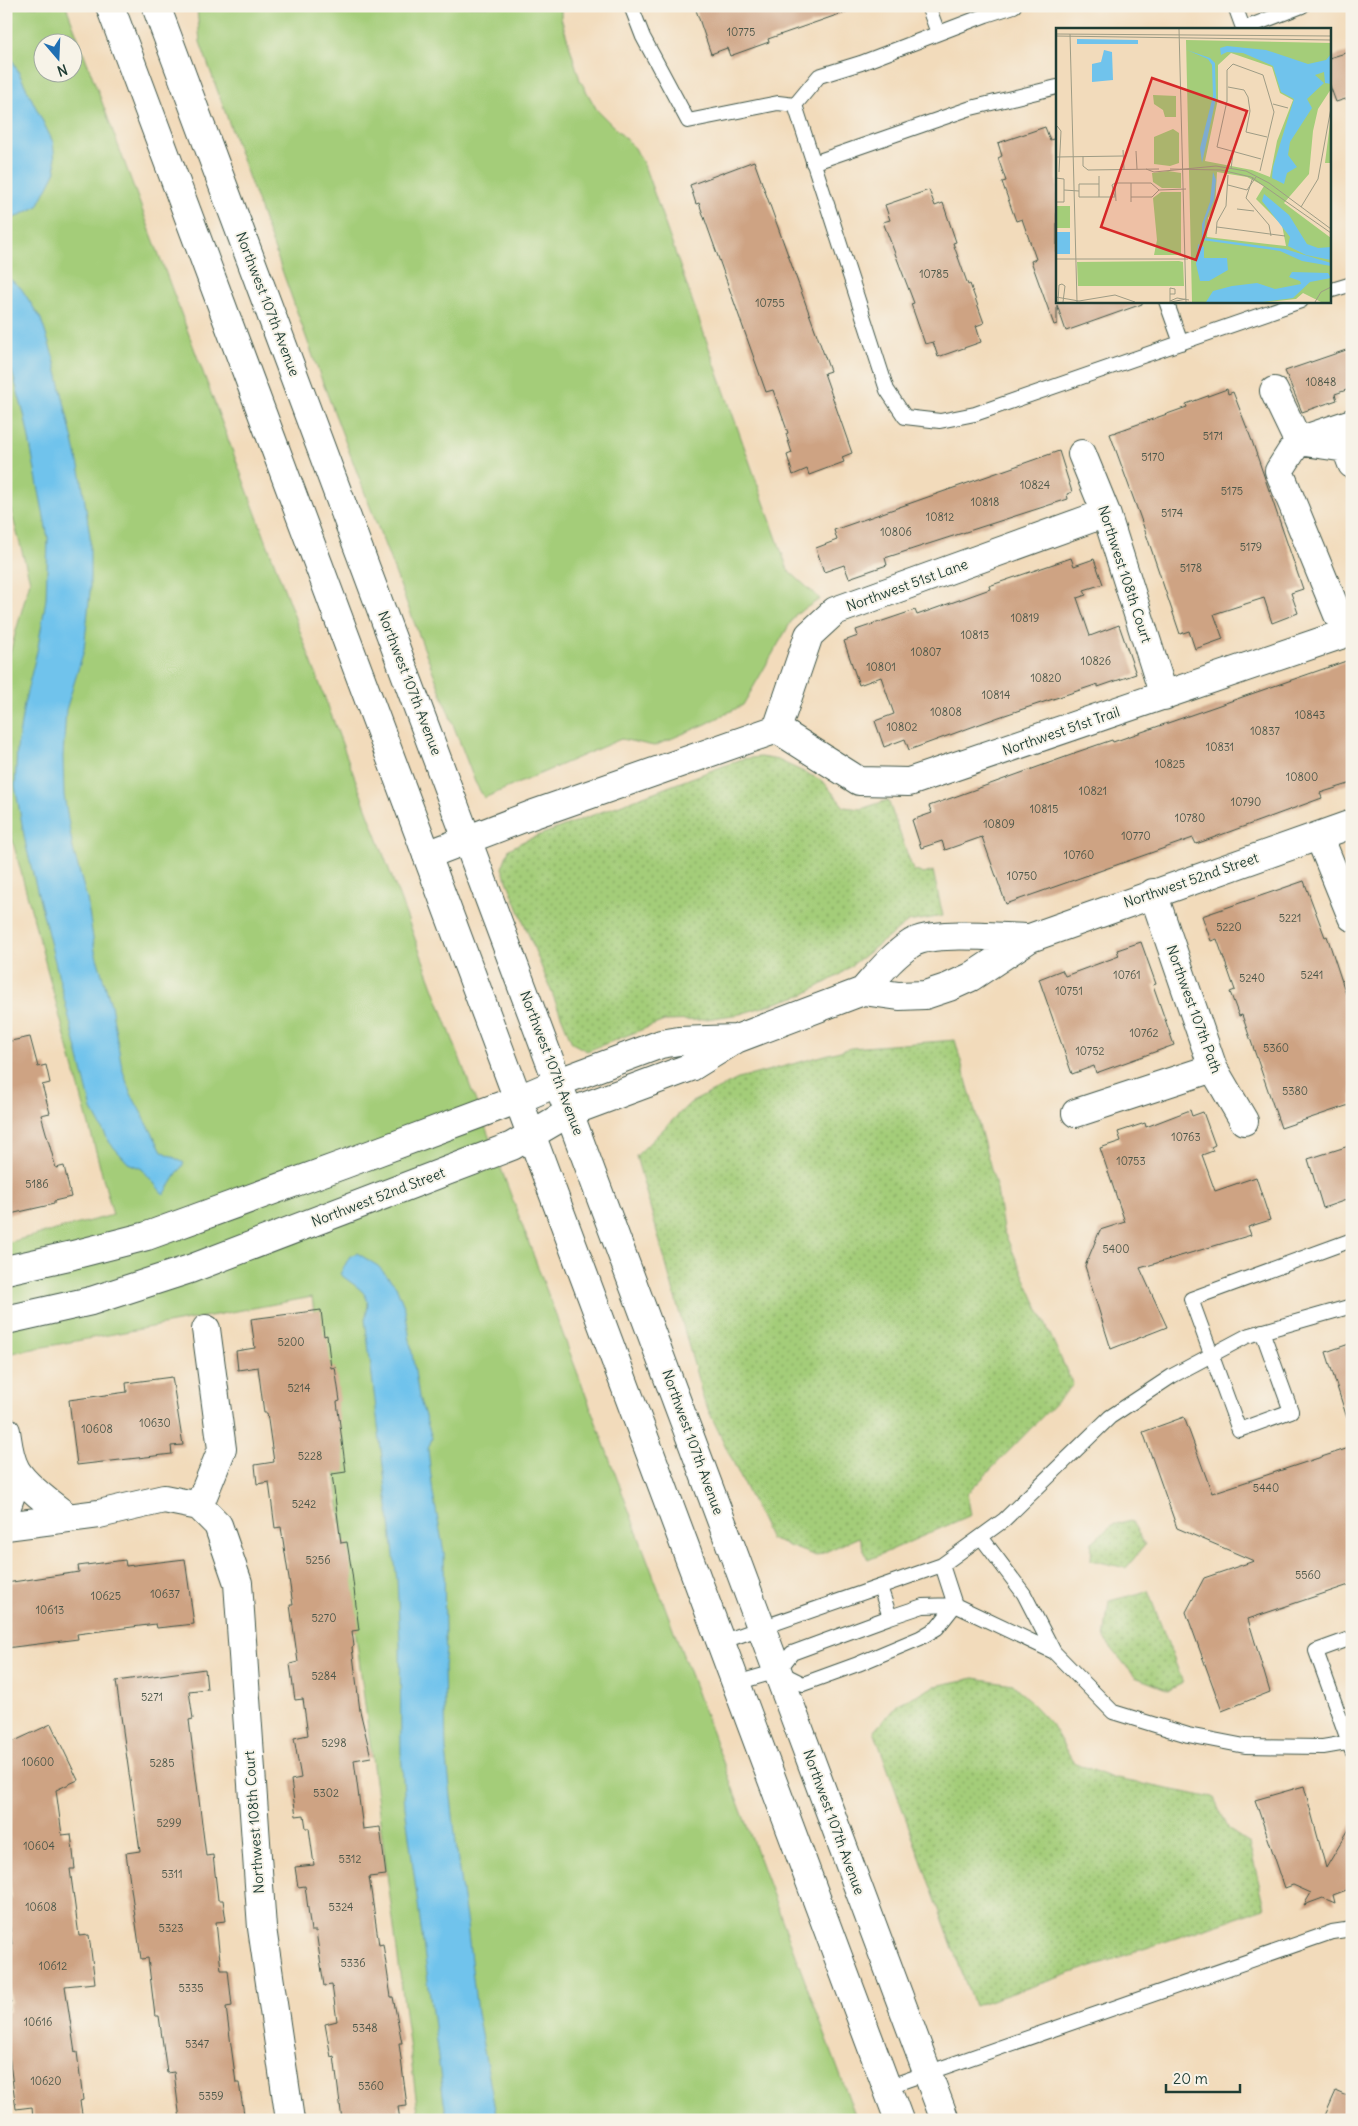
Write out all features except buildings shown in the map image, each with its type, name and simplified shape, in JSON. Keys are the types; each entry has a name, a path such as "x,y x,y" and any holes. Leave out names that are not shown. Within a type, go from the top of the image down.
{"street":[{"path":"110,6 899,2120"},
{"name":"Northwest 107th Avenue","path":"156,6 945,2120"},
{"path":"1274,391 1298,441"},
{"path":"1352,423 1298,441 1279,471 1338,615 1352,618"},
{"path":"1298,441 1346,448 1352,464"},
{"name":"Northwest 108th Court","path":"1082,454 1106,513 1164,696"},
{"name":"Northwest 51st Lane","path":"777,729 809,635 835,611 1106,513"},
{"name":"Northwest 51st Trail","path":"777,729 859,781 908,782 1352,631"},
{"path":"427,855 562,804 777,729"},
{"name":"Northwest 52nd Street","path":"863,991 899,996 925,995 967,979 1030,938 1352,824"},
{"path":"1319,836 1352,917"},
{"name":"Northwest 107th Path","path":"1153,893 1213,1068 1244,1120"},
{"name":"Northwest 52nd Street","path":"6,1320 91,1301 152,1282 512,1146 570,1112 691,1067 736,1039 863,991 892,958 914,942 939,936 1030,938"},
{"path":"954,936 961,948 967,979"},
{"name":"Northwest 52nd Street","path":"6,1270 147,1236 519,1099 661,1044 679,1041 736,1039"},
{"path":"1076,1113 1213,1068"},
{"path":"6,1526 99,1514 164,1499 199,1506 222,1449 206,1329"},
{"path":"9,1451 52,1506 69,1518"},
{"path":"6,1509 14,1486 9,1451"},
{"name":"Northwest 108th Court","path":"199,1506 218,1525 238,1583 262,1928 290,2120"}],"lane":[{"path":"631,6 643,38 688,121 778,102 794,105"},
{"path":"928,6 938,34"},
{"path":"794,105 818,76 861,63 1014,6"},
{"path":"1235,6 1243,28 1302,6"},
{"path":"813,163 971,108 1056,87"},
{"path":"794,105 887,390 905,417 940,422 975,414 1298,302"},
{"path":"1330,291 1352,284"},
{"path":"1166,302 1181,343"},
{"path":"1262,1331 1291,1411 1239,1430 1191,1298 1352,1240"},
{"path":"721,1642 942,1565 1004,1520 1110,1417 1172,1376 1247,1336 1352,1306"},
{"path":"981,1537 1024,1594 1054,1652 1112,1712 1188,1735 1245,1746 1323,1747 1351,1745 1316,1651 1352,1638"},
{"path":"942,1565 955,1605"},
{"path":"880,1586 890,1617"},
{"path":"736,1683 778,1671 792,1654 923,1606 955,1605 1054,1652"},
{"path":"778,1671 803,1684 858,1664 920,1638 937,1628 955,1605"},
{"path":"887,2087 1332,1932 1352,1929"}],"green space":[{"path":"6,6 66,6 76,32 32,32 32,82 82,82 82,49 857,2120 419,2120 312,1297 6,1354 6,1243 113,1215 6,816 6,667 30,581 6,492"},
{"path":"199,6 561,6 561,18 580,80 597,110 635,148 644,165 788,570 820,599 795,615 743,705 706,724 654,746 621,739 484,798 475,782 315,362 200,42 197,9"},
{"path":"760,757 778,760 823,781 844,807 861,809 888,800 913,870 924,874 933,871 943,916 908,922 839,975 805,994 740,1014 699,1020 664,1021 587,1051 572,1043 502,868 509,849 524,841 742,759"},
{"path":"955,1040 997,1190 1003,1230 1073,1385 967,1494 971,1515 868,1560 859,1537 816,1556 770,1539 704,1401 636,1156 690,1103 738,1079 851,1048"},
{"path":"1131,1520 1145,1545 1126,1568 1091,1560 1092,1542 1112,1525"},
{"path":"1148,1591 1183,1683 1169,1690 1135,1677 1104,1639 1109,1601"},
{"path":"974,1678 1013,1684 1051,1724 1073,1762 1112,1778 1214,1798 1229,1830 1249,1843 1265,1908 974,2006 874,1731 898,1704 935,1686"}],"water":[{"path":"6,47 53,142 56,171 38,206 6,222"},
{"path":"6,276 21,288 41,319 54,359 81,475 90,536 90,592 84,650 66,710 63,757 64,795 73,849 87,899 95,951 111,1005 122,1068 130,1092 162,1151 184,1163 164,1195 142,1169 128,1163 110,1143 92,1110 26,846 15,786 17,748 24,704 38,647 46,599 48,538 25,418 6,350"},
{"path":"357,1253 378,1266 396,1286 405,1309 419,1397 432,1438 428,1449 433,1494 444,1552 446,1750 477,2013 497,2120 447,2120 405,1806 401,1752 400,1642 397,1580 365,1319 368,1303 363,1292 340,1274 350,1256"}]}
